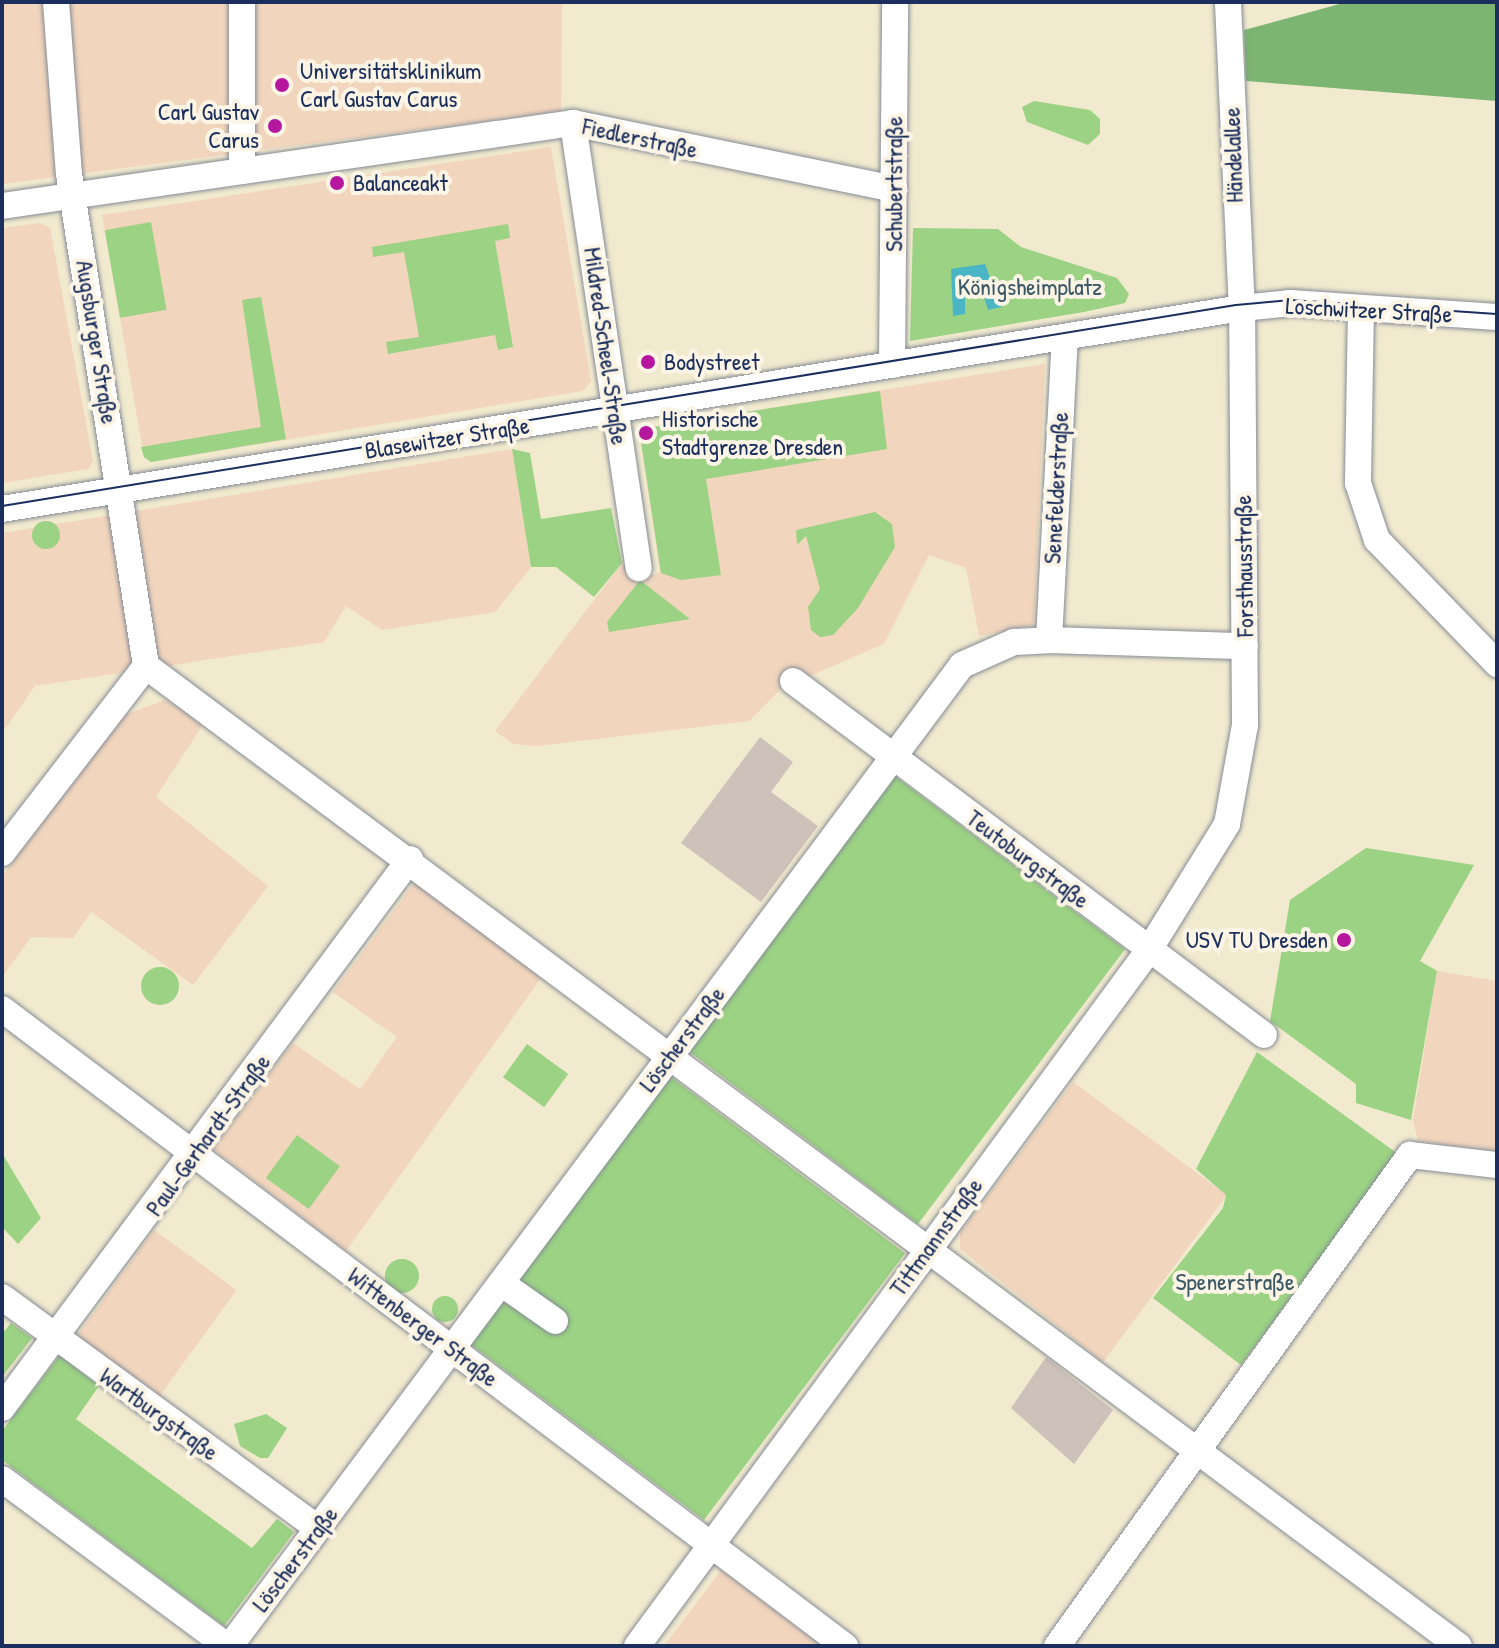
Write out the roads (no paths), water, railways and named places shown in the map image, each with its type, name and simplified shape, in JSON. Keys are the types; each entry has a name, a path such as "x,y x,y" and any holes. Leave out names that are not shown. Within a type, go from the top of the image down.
{"street":[{"name":"Augsburger Straße","path":"56,2 73,195 146,666"},
{"path":"242,2 242,171"},
{"name":"Schubertstraße","path":"892,365 895,2"},
{"name":"Händelallee","path":"1228,2 1242,308"},
{"name":"Fiedlerstraße","path":"2,206 573,123 894,189"},
{"name":"Mildred-Scheel-Straße","path":"573,123 639,568"},
{"path":"892,365 1242,308"},
{"name":"Loschwitzer Straße","path":"1242,308 1361,308 1497,317"},
{"name":"Forsthausstraße","path":"1227,824 1245,725 1242,308"},
{"path":"1361,308 1358,483 1377,540 1443,616 1497,664"},
{"name":"Senefelderstraße","path":"1049,640 1065,337"},
{"name":"Blasewitzer Straße","path":"2,509 892,365"},
{"name":"Löscherstraße","path":"228,1646 962,665 1014,642 1049,640 1245,646"},
{"path":"2,853 146,666 929,1245 1194,1451 1459,1646"},
{"name":"Teutoburgstraße","path":"793,681 1264,1035"},
{"name":"Tittmannstraße","path":"637,1646 929,1245 1149,950 1227,824"},
{"name":"Paul-Gerhardt-Straße","path":"2,1408 410,859"},
{"name":"Wittenberger Straße","path":"2,1009 192,1156 452,1348 845,1646"},
{"path":"1057,1646 1194,1451 1410,1155 1497,1165"},
{"path":"501,1283 555,1321"},
{"name":"Wartburgstraße","path":"2,1297 55,1340 318,1528"},
{"path":"2,1479 228,1646"}],"water":[{"path":"985,264 1001,307 988,310 980,284 965,287 965,314 953,316 951,269"}],"tram line":[{"path":"2,506 1236,305 1291,300 1497,314"}],"place":[{"name":"Universitätsklinikum Carl Gustav Carus","path":"282,85"},
{"name":"Carl Gustav Carus","path":"275,126"},
{"name":"Balanceakt","path":"337,183"},
{"name":"Bodystreet","path":"648,362"},
{"name":"Historische Stadtgrenze Dresden","path":"646,433"},
{"name":"USV TU Dresden","path":"1344,940"}],"park label":[{"name":"Königsheimplatz","path":"1030,287"},
{"name":"Spenerstraße","path":"1235,1282"}]}
